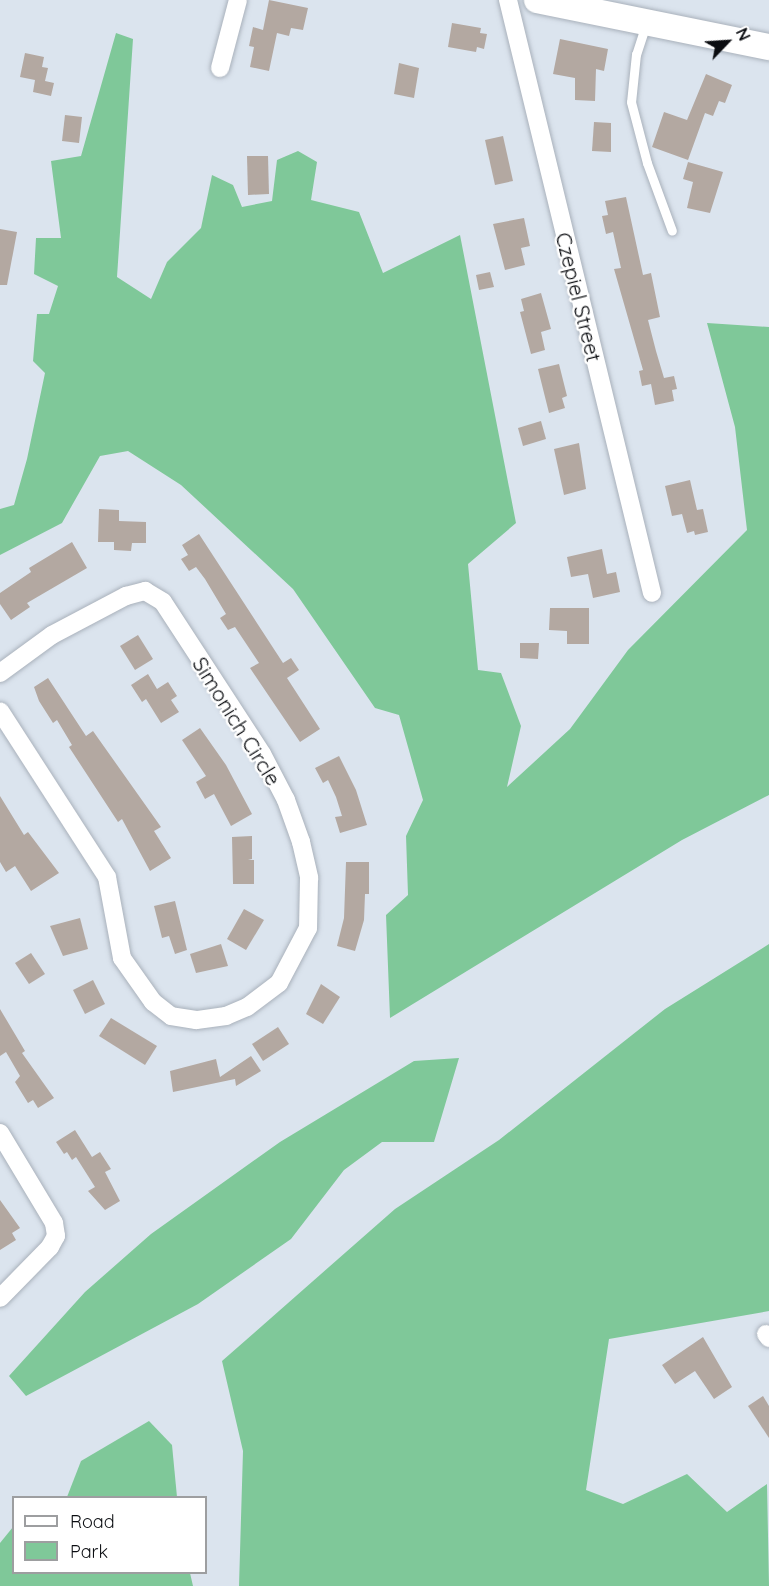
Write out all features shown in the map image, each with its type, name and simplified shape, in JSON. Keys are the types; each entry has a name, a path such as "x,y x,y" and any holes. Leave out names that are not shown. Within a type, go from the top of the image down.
{"main road":[{"path":"537,0 769,47"}],"street":[{"path":"220,68 238,0"},
{"name":"Czepiel Street","path":"508,0 652,593"},
{"name":"Simonich Circle","path":"0,673 52,635 126,596 145,591 163,602 262,754 286,800 302,842 309,878 308,928 279,983 247,1006 226,1016 196,1020 171,1016 153,1002 122,958 108,877 0,711"},
{"path":"0,1134 49,1212 56,1236 50,1247 0,1298"}],"lane":[{"path":"646,22 636,54 631,102 647,164 672,231"}],"green space":[{"path":"116,33 133,39 117,277 151,299 167,262 201,228 212,175 233,185 242,207 272,201 277,160 298,151 317,162 311,200 359,212 383,273 460,235 516,523 468,564 478,670 501,673 521,726 507,787 570,729 628,650 747,530 735,427 707,323 769,327 769,795 682,840 390,1018 386,915 408,895 406,836 423,800 399,715 375,708 293,589 181,485 128,451 100,456 62,523 0,555 0,509 14,505 27,459 45,373 33,361 37,314 49,314 58,286 34,274 36,238 61,238 51,161 81,156"},
{"path":"769,944 769,1311 609,1339 586,1490 623,1504 687,1474 727,1512 767,1484 769,1586 239,1586 243,1451 222,1361 395,1209 499,1140 665,1009"},
{"path":"459,1058 434,1142 382,1142 344,1170 291,1239 198,1304 26,1396 9,1376 85,1292 151,1234 280,1142 414,1061"},
{"path":"149,1421 172,1445 177,1496 67,1496 81,1461"},
{"path":"12,1528 12,1574 190,1574 193,1586 0,1586 0,1543"}],"building":[{"path":"269,0 308,8 303,30 291,28 289,36 277,33 269,71 250,67 254,47 249,46 253,27 263,30"},
{"path":"452,23 481,28 480,33 487,34 484,49 477,47 476,52 448,47"},
{"path":"560,39 608,49 604,71 596,69 595,101 575,100 575,78 553,74"},
{"path":"25,53 44,57 42,67 48,68 45,81 54,83 51,96 33,92 35,80 20,77"},
{"path":"399,63 419,68 414,98 394,94"},
{"path":"706,74 732,85 725,103 719,101 713,116 705,113 688,160 652,147 664,112 687,120"},
{"path":"65,115 82,117 79,143 62,141"},
{"path":"594,122 611,123 611,152 592,151"},
{"path":"503,136 513,181 495,185 485,140"},
{"path":"247,156 268,156 269,194 248,195"},
{"path":"688,162 723,172 710,213 687,208 693,182 683,179"},
{"path":"626,197 643,275 651,273 660,317 648,320 656,351 664,378 674,376 677,389 672,390 674,401 655,405 651,384 642,386 639,371 643,370 614,269 621,268 613,232 606,234 602,216 608,215 605,201"},
{"path":"524,218 530,246 521,248 525,265 505,270 493,224"},
{"path":"0,229 17,232 7,285 0,285"},
{"path":"490,272 494,287 479,290 476,275"},
{"path":"541,293 551,329 541,332 545,350 531,354 520,312 524,311 521,299"},
{"path":"559,364 567,396 562,398 565,408 549,413 538,369"},
{"path":"541,421 546,439 523,446 518,428"},
{"path":"579,443 586,489 564,495 554,449"},
{"path":"690,480 697,510 703,509 708,532 695,535 694,531 687,533 682,514 672,516 665,486"},
{"path":"99,509 119,510 119,521 146,522 146,543 132,543 131,551 114,550 114,542 98,542"},
{"path":"199,534 283,663 291,658 299,670 287,678 320,729 300,742 250,668 259,663 235,627 228,630 220,618 226,614 205,579 196,567 189,571 181,559 188,555 182,545"},
{"path":"72,542 87,568 27,603 30,607 11,620 0,604 0,593 31,572 29,568"},
{"path":"602,549 607,574 616,572 620,592 593,598 588,574 571,577 567,557"},
{"path":"550,608 589,608 589,644 567,644 567,631 549,630"},
{"path":"138,635 153,659 135,670 120,646"},
{"path":"520,643 539,643 538,659 520,658"},
{"path":"148,674 157,689 168,682 177,696 171,700 179,712 161,723 146,699 142,702 131,685"},
{"path":"48,678 86,736 93,731 161,827 154,831 171,858 150,871 122,819 118,822 69,747 72,745 57,720 53,723 39,701 34,687"},
{"path":"200,728 226,765 252,814 231,826 214,794 205,799 196,782 206,776 182,740"},
{"path":"339,756 356,790 367,825 340,833 335,817 342,816 336,797 328,780 323,783 315,768"},
{"path":"0,796 24,835 28,832 59,873 31,891 15,866 6,872 0,862"},
{"path":"252,836 252,859 248,860 254,860 254,884 233,884 232,837"},
{"path":"346,862 369,862 369,894 365,894 364,920 355,951 337,946 344,918"},
{"path":"175,901 187,950 175,954 169,936 162,938 154,906"},
{"path":"244,909 264,920 246,950 227,939"},
{"path":"80,918 88,949 63,956 50,926"},
{"path":"221,944 228,966 196,973 190,954"},
{"path":"31,953 45,974 29,984 15,963"},
{"path":"93,980 105,1004 85,1014 73,990"},
{"path":"321,984 340,997 323,1024 306,1014"},
{"path":"0,1009 25,1051 22,1053 54,1098 38,1108 33,1100 28,1103 15,1082 20,1076 6,1052 0,1056"},
{"path":"111,1018 157,1046 145,1065 99,1036"},
{"path":"278,1027 289,1044 263,1061 252,1044"},
{"path":"251,1056 261,1071 236,1086 235,1079 173,1092 170,1071 216,1059 220,1077"},
{"path":"75,1130 92,1157 100,1152 111,1169 105,1172 120,1201 105,1210 88,1191 95,1187 76,1157 72,1160 67,1152 64,1154 56,1142"},
{"path":"0,1200 20,1228 12,1233 16,1240 0,1250"},
{"path":"703,1337 732,1387 714,1399 695,1371 675,1384 662,1365"},
{"path":"763,1396 769,1406 769,1438 748,1406"}]}
